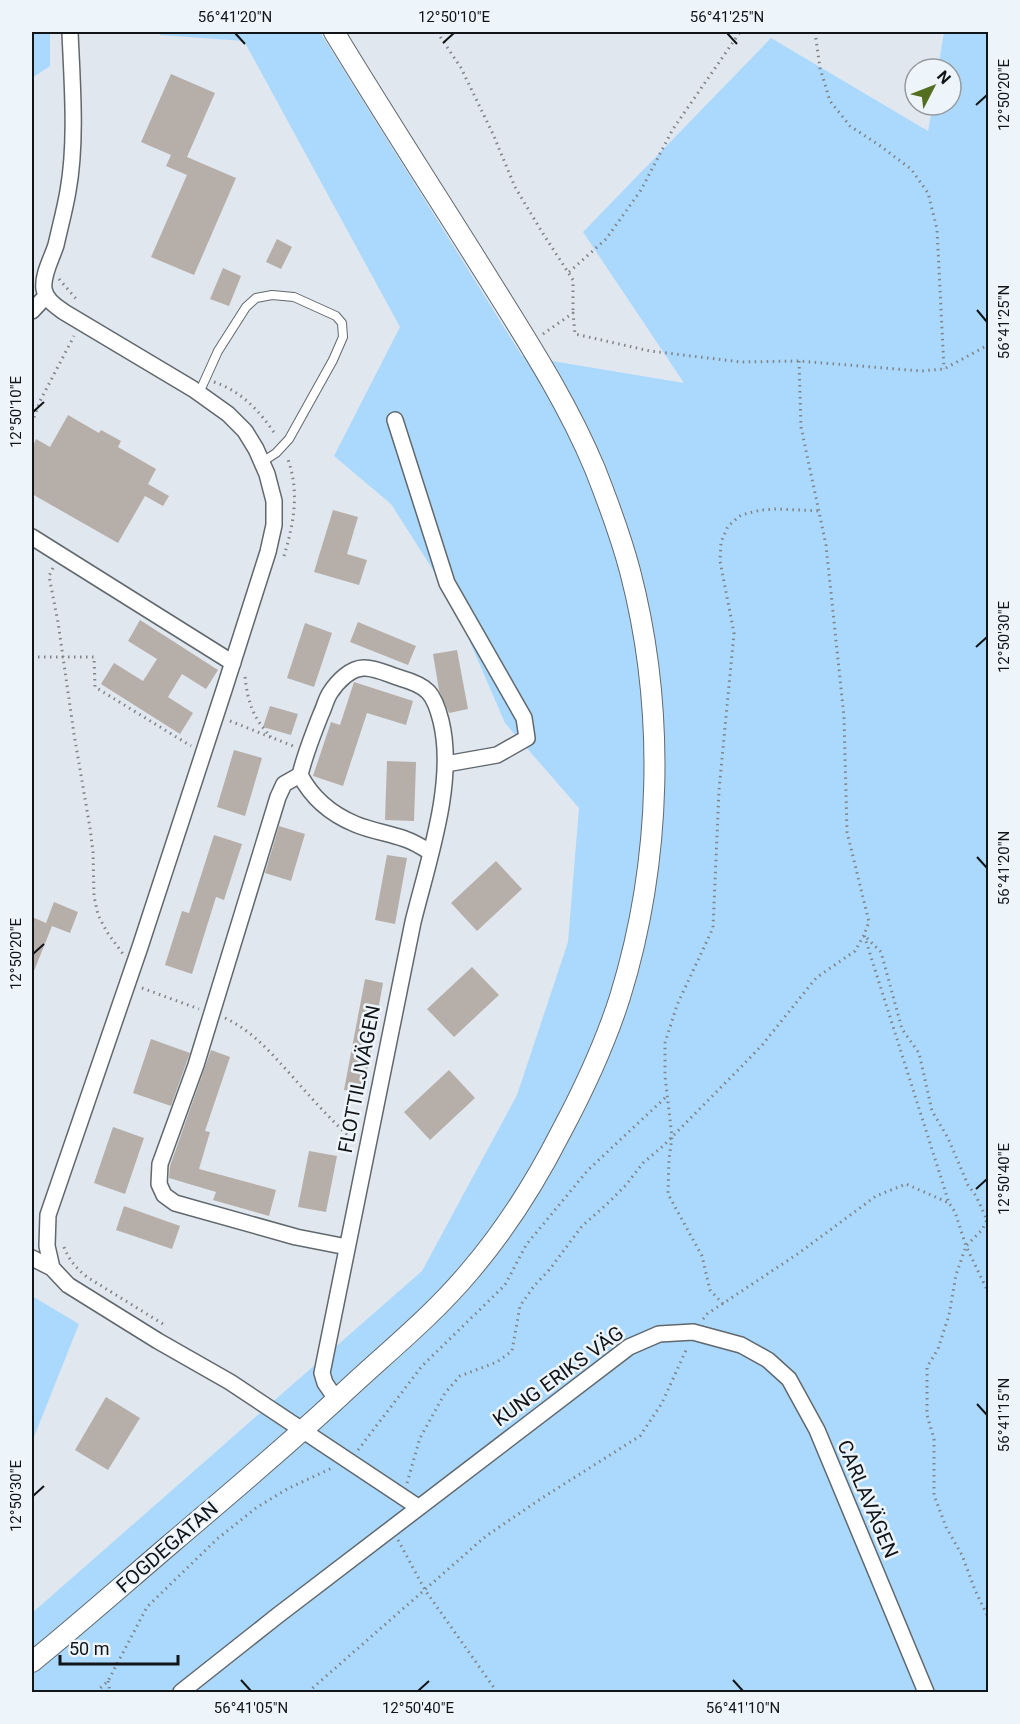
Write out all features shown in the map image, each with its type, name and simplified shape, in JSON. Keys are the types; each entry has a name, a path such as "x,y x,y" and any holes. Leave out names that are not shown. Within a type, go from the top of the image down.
{"street":[{"path":"52,1268 46,1246 48,1215 233,663 268,552 274,525 274,501 262,462 245,431 228,414 199,393 64,312 46,296 44,286 46,274 56,245 68,191 72,155 69,32"},
{"name":"FOGDEGATAN","path":"32,1662 303,1431 432,1313 470,1272 527,1194 581,1095 618,1003 629,965 644,894 654,784 649,673 630,569 594,467 554,386 334,32"},
{"path":"32,311 46,296"},
{"path":"395,420 447,583 524,718 527,738 497,755 446,764 441,722 434,699 426,688 414,682 366,668 356,670 342,678 329,694 306,752 300,774 307,789 319,802 337,814 355,824 407,840 430,852"},
{"path":"32,537 233,663"},
{"name":"FLOTTILJVÄGEN","path":"336,1400 325,1383 322,1373 413,922 445,782 446,764"},
{"path":"300,774 284,784 278,797 196,1065 160,1164 159,1184 164,1195 175,1203 296,1237 347,1247"},
{"path":"32,1258 52,1268 68,1285 158,1341 230,1382 418,1507"},
{"name":"KUNG ERIKS VÄG","path":"181,1692 418,1507 629,1347 659,1334 693,1332 741,1345"},
{"name":"CARLAVÄGEN","path":"741,1345 768,1360 789,1379 817,1430 926,1692"}],"lane":[{"path":"199,393 218,351 246,307 256,298 272,295 294,297 336,316 342,324 343,337 333,360 288,439 276,453 262,462"}],"path":[{"path":"437,32 461,68 493,134 515,187 573,280 575,334 650,351 741,362 800,361 921,371 944,369 988,345"},
{"path":"568,272 606,239 641,190 673,129 740,32"},
{"path":"814,32 820,68 830,101 850,126 911,169 928,193 937,229 944,369"},
{"path":"527,341 546,333 573,313"},
{"path":"32,423 40,400 82,323"},
{"path":"401,1495 411,1473 420,1438 445,1393 460,1376 497,1362 512,1351 520,1306 582,1226 626,1185 643,1162 672,1137 763,1044 816,978 855,951 869,922 847,832 844,717 826,545 801,427 800,361"},
{"path":"723,1304 710,1290 702,1256 668,1194 672,1137 665,1076 665,1043 677,1005 713,928 719,790 734,633 720,561 721,542 728,526 741,514 776,508 820,511"},
{"path":"60,555 49,576 92,844 94,896 98,915 117,948 134,964"},
{"path":"32,657 94,657 95,687 203,754"},
{"path":"233,663 244,676 252,711 261,726 272,737"},
{"path":"230,720 306,752"},
{"path":"864,935 950,1203 966,1246 988,1292"},
{"path":"864,935 882,952 902,1029 919,1053 932,1111 948,1138 987,1220 982,1230 966,1246 956,1275 949,1315 938,1348 927,1367 927,1415 934,1439 934,1495 946,1527 962,1555 988,1617"},
{"path":"142,988 226,1019 246,1029 331,1119 367,1150"},
{"path":"96,1692 108,1681 147,1607 217,1539 256,1508 287,1490 348,1461 357,1452 422,1366 505,1285 526,1245 588,1170 667,1096"},
{"path":"308,1692 486,1536 640,1436 662,1403 693,1332 707,1314 799,1252 876,1196 906,1184 950,1203"},
{"path":"392,1528 425,1590 497,1692"},
{"path":"108,1681 110,1692"}],"shaded area":[{"path":"32,32 50,32 50,66 32,78"},
{"path":"160,32 320,32 522,356 684,383 583,232 771,38 928,131 931,117 963,117 963,57 940,57 944,32 988,32 988,1692 32,1692 32,1613 422,1271 517,1095 568,942 579,808 505,723 451,598 391,504 334,456 400,327 244,41 160,35"},
{"path":"32,1296 79,1324 32,1442"}],"building":[{"path":"171,74 215,93 187,157 236,178 194,275 151,257 187,175 166,166 171,155 141,142"},
{"path":"277,239 292,247 281,269 266,262"},
{"path":"223,268 241,276 229,306 210,299"},
{"path":"68,415 99,433 101,430 121,441 118,447 156,469 148,484 169,496 163,506 145,496 118,543 32,494 32,448 36,439 50,447"},
{"path":"333,510 358,517 347,554 367,560 359,585 314,572"},
{"path":"140,620 218,670 206,689 182,674 168,697 193,713 180,734 101,684 114,663 143,681 157,659 128,641"},
{"path":"358,622 416,646 408,665 350,642"},
{"path":"305,623 332,633 314,687 287,678"},
{"path":"457,650 468,709 449,713 439,690 433,654"},
{"path":"354,682 413,701 406,725 367,713 343,786 313,776 331,722 340,725"},
{"path":"270,706 298,714 291,735 263,727"},
{"path":"234,750 262,758 245,816 217,807"},
{"path":"387,761 416,762 414,821 385,820"},
{"path":"279,826 305,834 291,881 265,873"},
{"path":"214,835 242,844 224,900 216,897 192,974 165,965 182,911 189,913"},
{"path":"387,855 407,858 395,924 375,920"},
{"path":"496,861 522,889 477,931 451,903"},
{"path":"54,902 78,912 70,933 52,926 32,976 32,917 46,923"},
{"path":"472,967 499,995 454,1037 427,1009"},
{"path":"365,979 383,983 363,1093 344,1090"},
{"path":"151,1039 190,1053 171,1106 133,1093"},
{"path":"211,1050 230,1057 205,1131 210,1132 199,1169 276,1190 269,1216 213,1200 216,1192 169,1178 170,1166"},
{"path":"449,1070 475,1098 430,1140 404,1112"},
{"path":"113,1127 144,1138 125,1194 94,1183"},
{"path":"309,1151 337,1156 326,1212 298,1207"},
{"path":"124,1206 180,1226 172,1249 116,1230"},
{"path":"106,1397 140,1418 108,1470 75,1450"}]}
